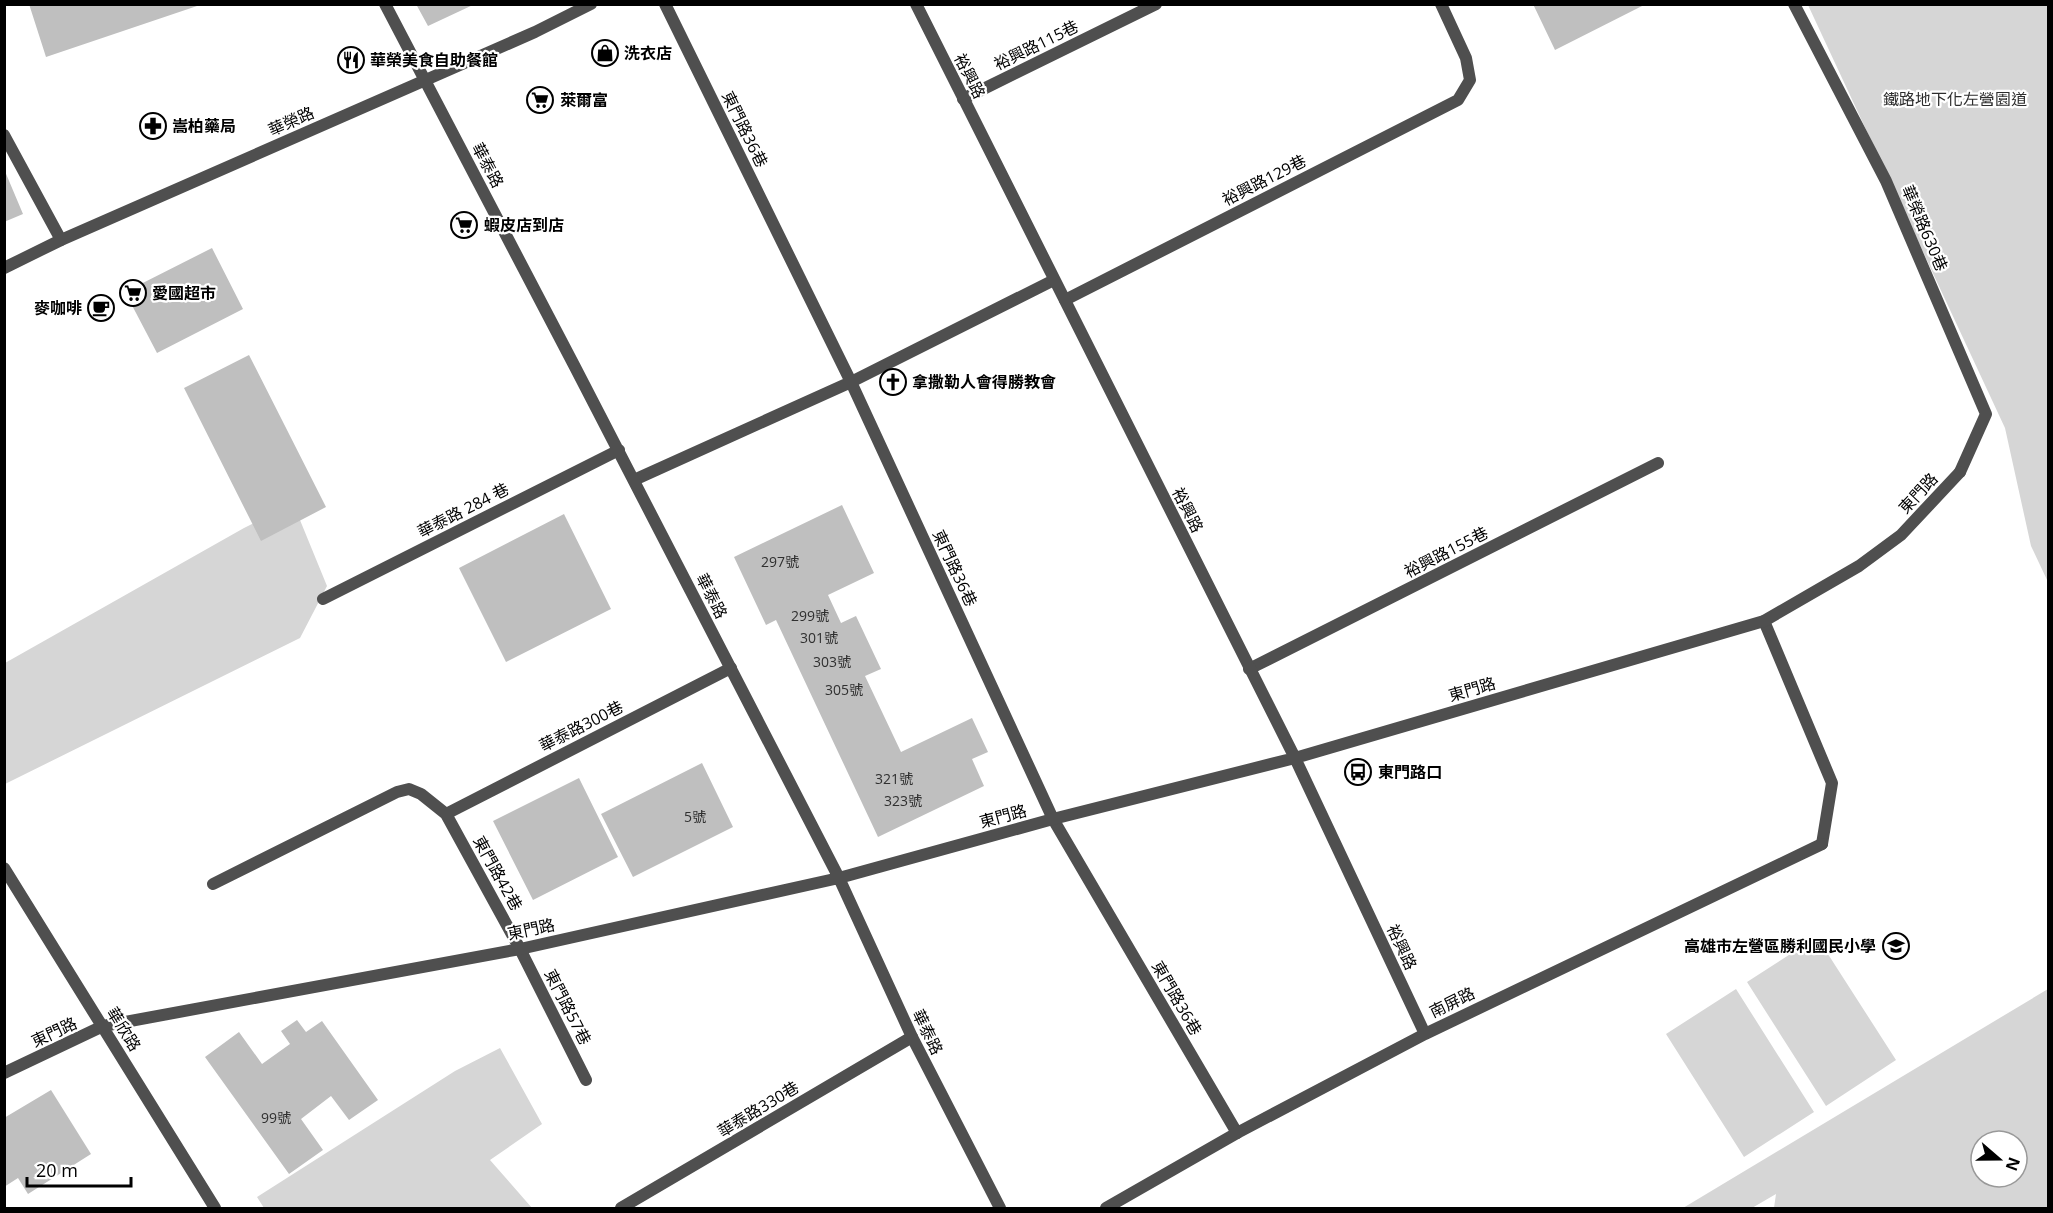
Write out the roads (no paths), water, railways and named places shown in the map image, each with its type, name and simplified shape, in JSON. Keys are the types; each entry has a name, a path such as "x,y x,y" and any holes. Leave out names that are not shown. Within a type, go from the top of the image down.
{"street":[{"name":"華泰路","path":"385,4 731,668 838,878 912,1037 1000,1209"},
{"name":"華榮路","path":"4,268 61,240 535,32 591,4"},
{"name":"東門路36巷","path":"665,4 851,382 1053,819 1237,1133"},
{"name":"裕興路","path":"916,4 1294,759 1425,1034"},
{"name":"裕興路115巷","path":"963,99 1156,4"},
{"name":"裕興路129巷","path":"1065,300 1458,100 1470,80 1466,58 1441,4"},
{"name":"華榮路630巷","path":"1794,4 1886,181 1986,414 1960,472"},
{"path":"4,135 61,240"},
{"path":"634,480 851,382 1054,280"},
{"name":"華泰路 284 巷","path":"323,599 619,450"},
{"name":"裕興路155巷","path":"1249,669 1658,464"},
{"name":"東門路","path":"4,1073 103,1026 520,949 838,878 1053,819 1294,759 1764,621 1859,566 1901,535 1960,472"},
{"name":"南屏路","path":"1106,1209 1237,1133 1425,1034 1822,844 1833,783 1764,621"},
{"name":"華泰路300巷","path":"446,814 731,668"},
{"path":"213,884 397,792 408,789 421,794 446,814"},
{"name":"東門路42巷","path":"446,814 520,949"},
{"name":"華欣路","path":"4,868 215,1209"},
{"name":"東門路57巷","path":"520,949 586,1080"},
{"name":"華泰路330巷","path":"621,1209 912,1037"}],"place":[{"name":"洗衣店","path":"605,53"},
{"name":"華榮美食自助餐館","path":"351,60"},
{"name":"萊爾富","path":"540,100"},
{"name":"嵩柏藥局","path":"153,126"},
{"name":"蝦皮店到店","path":"464,225"},
{"name":"愛國超市","path":"133,293"},
{"name":"麥咖啡","path":"101,308"},
{"name":"拿撒勒人會得勝教會","path":"893,382"},
{"name":"東門路口","path":"1358,772"},
{"name":"高雄市左營區勝利國民小學","path":"1896,946"}],"park label":[{"name":"鐵路地下化左營園道","path":"1955,99"}]}
